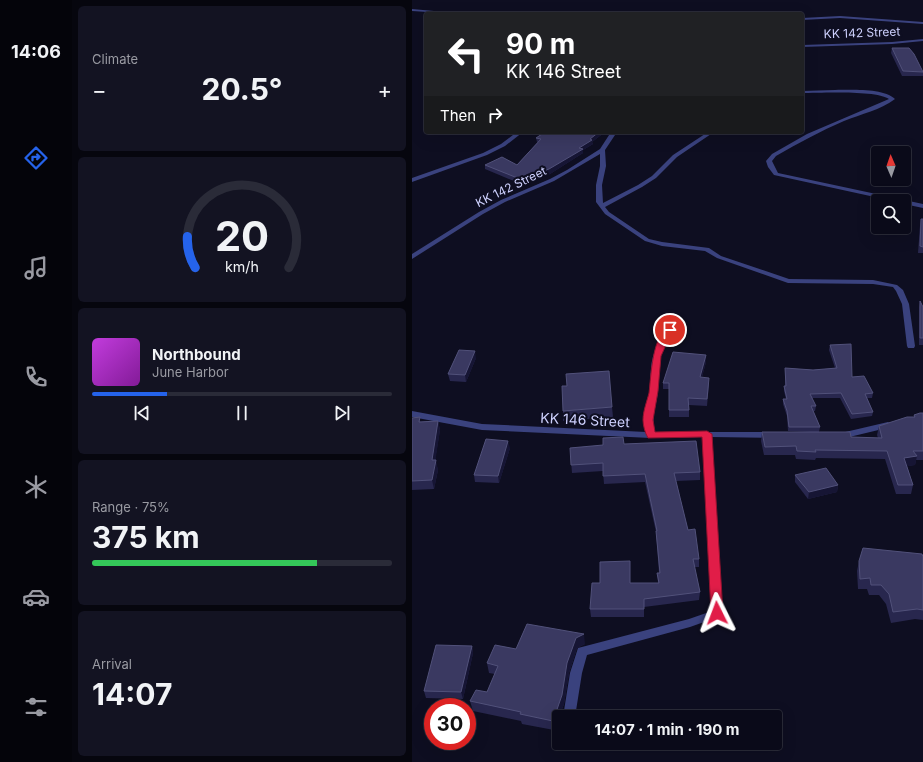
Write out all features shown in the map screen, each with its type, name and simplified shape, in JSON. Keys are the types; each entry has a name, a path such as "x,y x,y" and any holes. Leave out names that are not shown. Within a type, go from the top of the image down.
{"street":[{"path":"412,10 434,12"},
{"path":"804,19 840,18 923,23"},
{"name":"KK 142 Street","path":"804,46 892,43 923,40"},
{"path":"804,92 876,93 889,95 893,99 830,125 774,155 769,161 776,174 871,195"},
{"path":"412,180 485,154 503,145 517,134"},
{"name":"KK 142 Street","path":"412,257 502,201 552,180 602,150 613,134"},
{"path":"602,206 654,177 674,156 708,134"},
{"path":"602,150 603,166 599,185 599,202 607,213 647,240 662,244 707,249 719,257 783,280 796,282 873,282 886,283 896,287 903,297 910,332 911,346"},
{"path":"911,203 923,206"},
{"path":"651,436 648,420 654,391 655,366 657,356 666,335 670,330"},
{"name":"KK 146 Street","path":"412,414 482,427 651,436 707,434 781,436"},
{"path":"835,436 868,431 896,423"},
{"path":"570,710 576,673 582,651 690,623 717,613 707,434"}],"building":[{"path":"892,48 909,48 914,54 923,72 903,71"},
{"path":"542,134 596,134 590,139 592,140 579,148 583,149 549,169 520,179 485,165 502,157 517,165 541,139 536,138"},
{"path":"921,219 923,219 923,247 920,246"},
{"path":"920,301 923,307 923,338 920,338"},
{"path":"851,344 852,377 864,376 873,393 865,394 873,412 852,414 841,393 810,394 816,406 811,406 820,427 789,427 787,411 783,399 787,399 784,386 786,386 785,368 813,370 837,368 830,345"},
{"path":"459,350 475,351 465,375 448,374"},
{"path":"673,352 706,355 700,377 709,378 707,399 688,398 689,410 669,410 669,383 663,383"},
{"path":"609,371 612,407 563,411 562,386 567,386 566,374"},
{"path":"923,413 923,451 913,451 917,456 904,458 913,485 898,485 887,451 815,450 816,452 797,451 796,446 765,447 762,432 850,432 851,437 882,438 879,426 907,417 915,417 914,415"},
{"path":"420,417 419,422 438,421 432,460 436,460 432,480 412,481 412,418"},
{"path":"623,437 624,444 696,441 700,472 674,473 688,530 695,529 699,559 693,559 700,592 644,599 644,609 590,609 592,583 600,583 600,562 630,561 630,583 659,583 657,573 660,573 657,531 645,474 603,476 603,463 571,465 570,448 603,445 603,438"},
{"path":"486,439 508,441 498,476 474,475"},
{"path":"826,468 838,485 809,492 795,475"},
{"path":"863,548 922,554 923,610 917,609 893,612 889,594 881,585 871,585 870,578 860,579 859,561"},
{"path":"527,624 584,634 576,638 567,663 562,695 557,710 552,710 552,721 520,714 521,712 476,702 476,698 472,698 476,690 487,692 498,666 487,663 495,645 516,649"},
{"path":"436,645 472,646 461,692 424,691"}],"route":[{"path":"670,330 666,335 657,356 654,391 648,420 651,436 707,434 717,613"}]}
